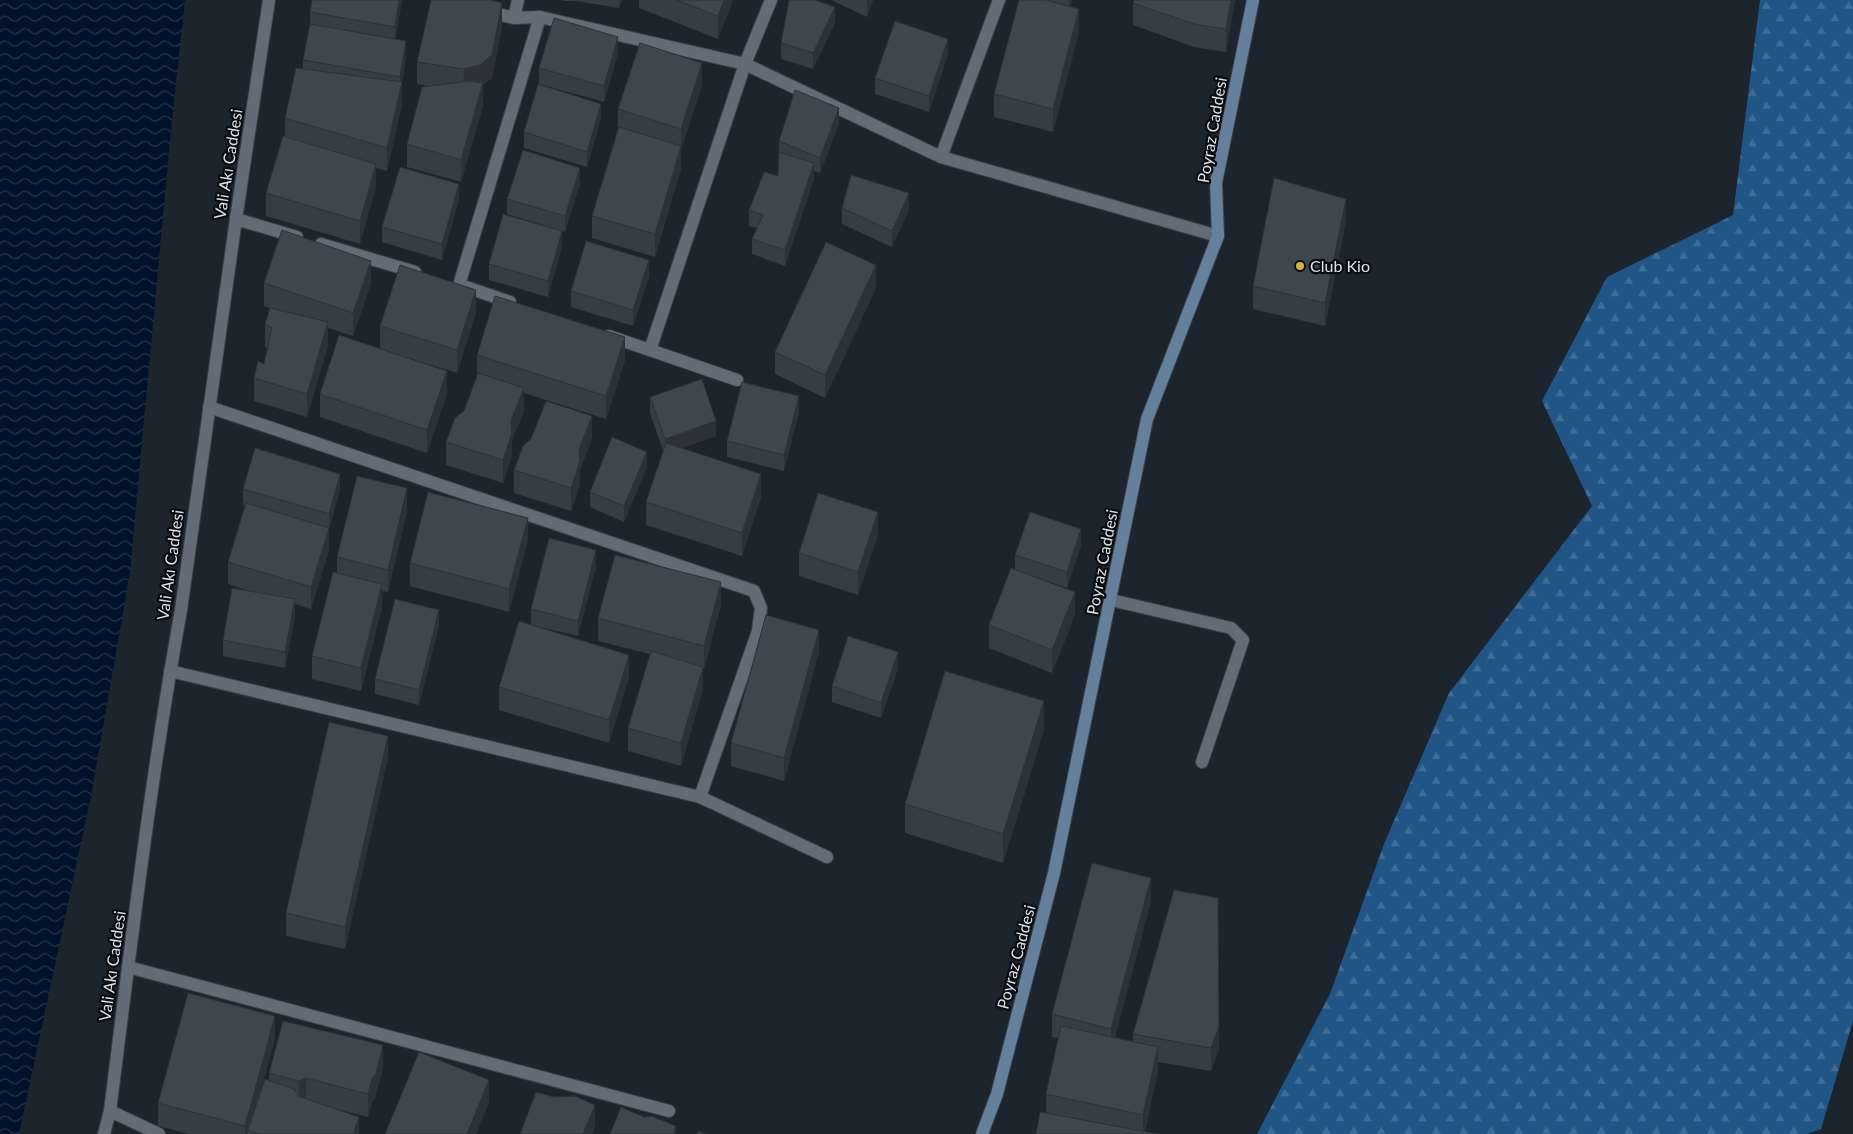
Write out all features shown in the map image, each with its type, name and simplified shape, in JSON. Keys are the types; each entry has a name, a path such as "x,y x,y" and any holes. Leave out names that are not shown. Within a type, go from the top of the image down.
{"street":[{"name":"Vali Akı Caddesi","path":"104,1134 110,1111 128,967 170,671 181,610 269,0"},
{"path":"514,18 518,0"},
{"path":"650,350 745,64 770,0"},
{"path":"940,157 999,0"},
{"name":"Poyraz Caddesi","path":"982,1134 997,1094 1054,873 1147,419 1218,236 1216,183 1253,0"},
{"path":"478,9 514,18 540,17 745,64 940,157 1218,236"},
{"path":"523,307 454,284 540,17"},
{"path":"236,219 431,277"},
{"path":"595,332 737,380"},
{"path":"209,407 754,591 761,608 758,631 700,796"},
{"path":"1111,600 1231,628 1243,640 1202,762"},
{"path":"170,671 700,796 827,857"},
{"path":"128,967 668,1111"},
{"path":"110,1111 159,1134"}],"green space":[{"path":"1760,0 1853,0 1853,1021 1821,1129 1807,1134 1257,1134 1330,994 1384,844 1449,693 1592,506 1542,401 1607,277 1733,215"}],"water":[{"path":"0,0 185,0 130,572 92,791 19,1134 0,1134"}],"building":[{"path":"312,0 399,0 395,27 310,12"},
{"path":"431,0 490,0 502,3 492,55 480,65 464,69 417,62"},
{"path":"677,0 724,0 718,16"},
{"path":"789,0 815,0 835,7 813,53 781,43"},
{"path":"1019,0 1046,0 1079,9 1053,109 994,94"},
{"path":"1134,0 1231,0 1226,29 1194,24 1133,3"},
{"path":"554,18 618,37 604,86 539,68"},
{"path":"895,21 948,39 929,96 875,78"},
{"path":"310,24 406,41 400,77 303,60"},
{"path":"640,43 702,63 681,129 618,109"},
{"path":"296,68 402,82 387,148 285,118"},
{"path":"469,81 483,83 461,160 407,144 422,87"},
{"path":"538,84 601,104 587,152 524,132"},
{"path":"795,90 839,108 820,158 779,141"},
{"path":"619,127 681,146 655,234 592,216"},
{"path":"283,136 376,164 360,221 266,193"},
{"path":"523,150 580,168 565,216 507,199"},
{"path":"779,152 814,163 785,250 752,239 763,215 749,210 764,172 778,176"},
{"path":"400,167 459,184 442,244 382,227"},
{"path":"851,175 909,193 892,231 842,208"},
{"name":"Club Kio","path":"1274,178 1346,199 1325,303 1253,286"},
{"path":"503,214 562,231 548,281 489,264"},
{"path":"282,230 371,261 353,313 264,283"},
{"path":"586,241 649,260 633,310 571,291"},
{"path":"826,242 876,265 825,375 775,352"},
{"path":"400,265 476,290 457,350 380,326"},
{"path":"495,296 625,337 606,396 477,355"},
{"path":"270,308 328,322 307,394 254,378 258,361 264,364 272,328 265,324"},
{"path":"339,335 447,371 427,430 320,394"},
{"path":"478,373 524,388 511,421 512,433 503,460 446,442 455,418 464,411"},
{"path":"702,379 716,421 665,439 650,397"},
{"path":"742,382 799,396 784,455 727,441"},
{"path":"546,401 592,416 579,449 580,461 571,488 514,470 523,446 531,439"},
{"path":"612,437 647,452 624,506 590,492"},
{"path":"666,443 761,474 742,533 646,502"},
{"path":"255,448 340,474 329,514 243,489"},
{"path":"357,476 407,488 388,570 337,557"},
{"path":"428,492 528,518 509,589 410,563"},
{"path":"818,493 878,512 858,572 799,553"},
{"path":"246,503 329,528 311,587 228,562"},
{"path":"1030,512 1081,529 1067,572 1015,555"},
{"path":"549,538 596,550 578,621 531,609"},
{"path":"615,555 721,582 704,646 598,618"},
{"path":"1011,568 1075,592 1052,650 989,625"},
{"path":"333,572 382,584 361,668 312,656"},
{"path":"232,588 295,599 285,652 223,640"},
{"path":"395,599 439,610 419,690 375,679"},
{"path":"766,615 819,630 784,758 731,743"},
{"path":"519,621 629,655 609,720 499,687"},
{"path":"848,636 898,652 881,703 832,686"},
{"path":"651,651 703,667 681,743 628,728"},
{"path":"945,671 1044,701 1003,834 905,804"},
{"path":"329,722 388,736 345,927 286,913"},
{"path":"1092,863 1151,878 1111,1029 1052,1014"},
{"path":"1174,890 1218,898 1219,1027 1211,1048 1133,1034"},
{"path":"188,993 275,1016 245,1126 158,1103"},
{"path":"283,1021 383,1045 376,1074 372,1079 368,1094 306,1078 299,1081 269,1073"},
{"path":"1061,1026 1158,1047 1143,1115 1046,1094"},
{"path":"419,1052 489,1080 467,1134 385,1134"},
{"path":"265,1079 294,1089 298,1096 359,1117 354,1134 258,1134 248,1130"},
{"path":"536,1092 554,1097 575,1096 595,1105 583,1134 520,1134"},
{"path":"621,1107 644,1117 651,1116 676,1126 673,1134 610,1134"},
{"path":"1040,1112 1158,1134 1036,1134"}],"place":[{"name":"Club Kio","path":"1300,266"}]}
